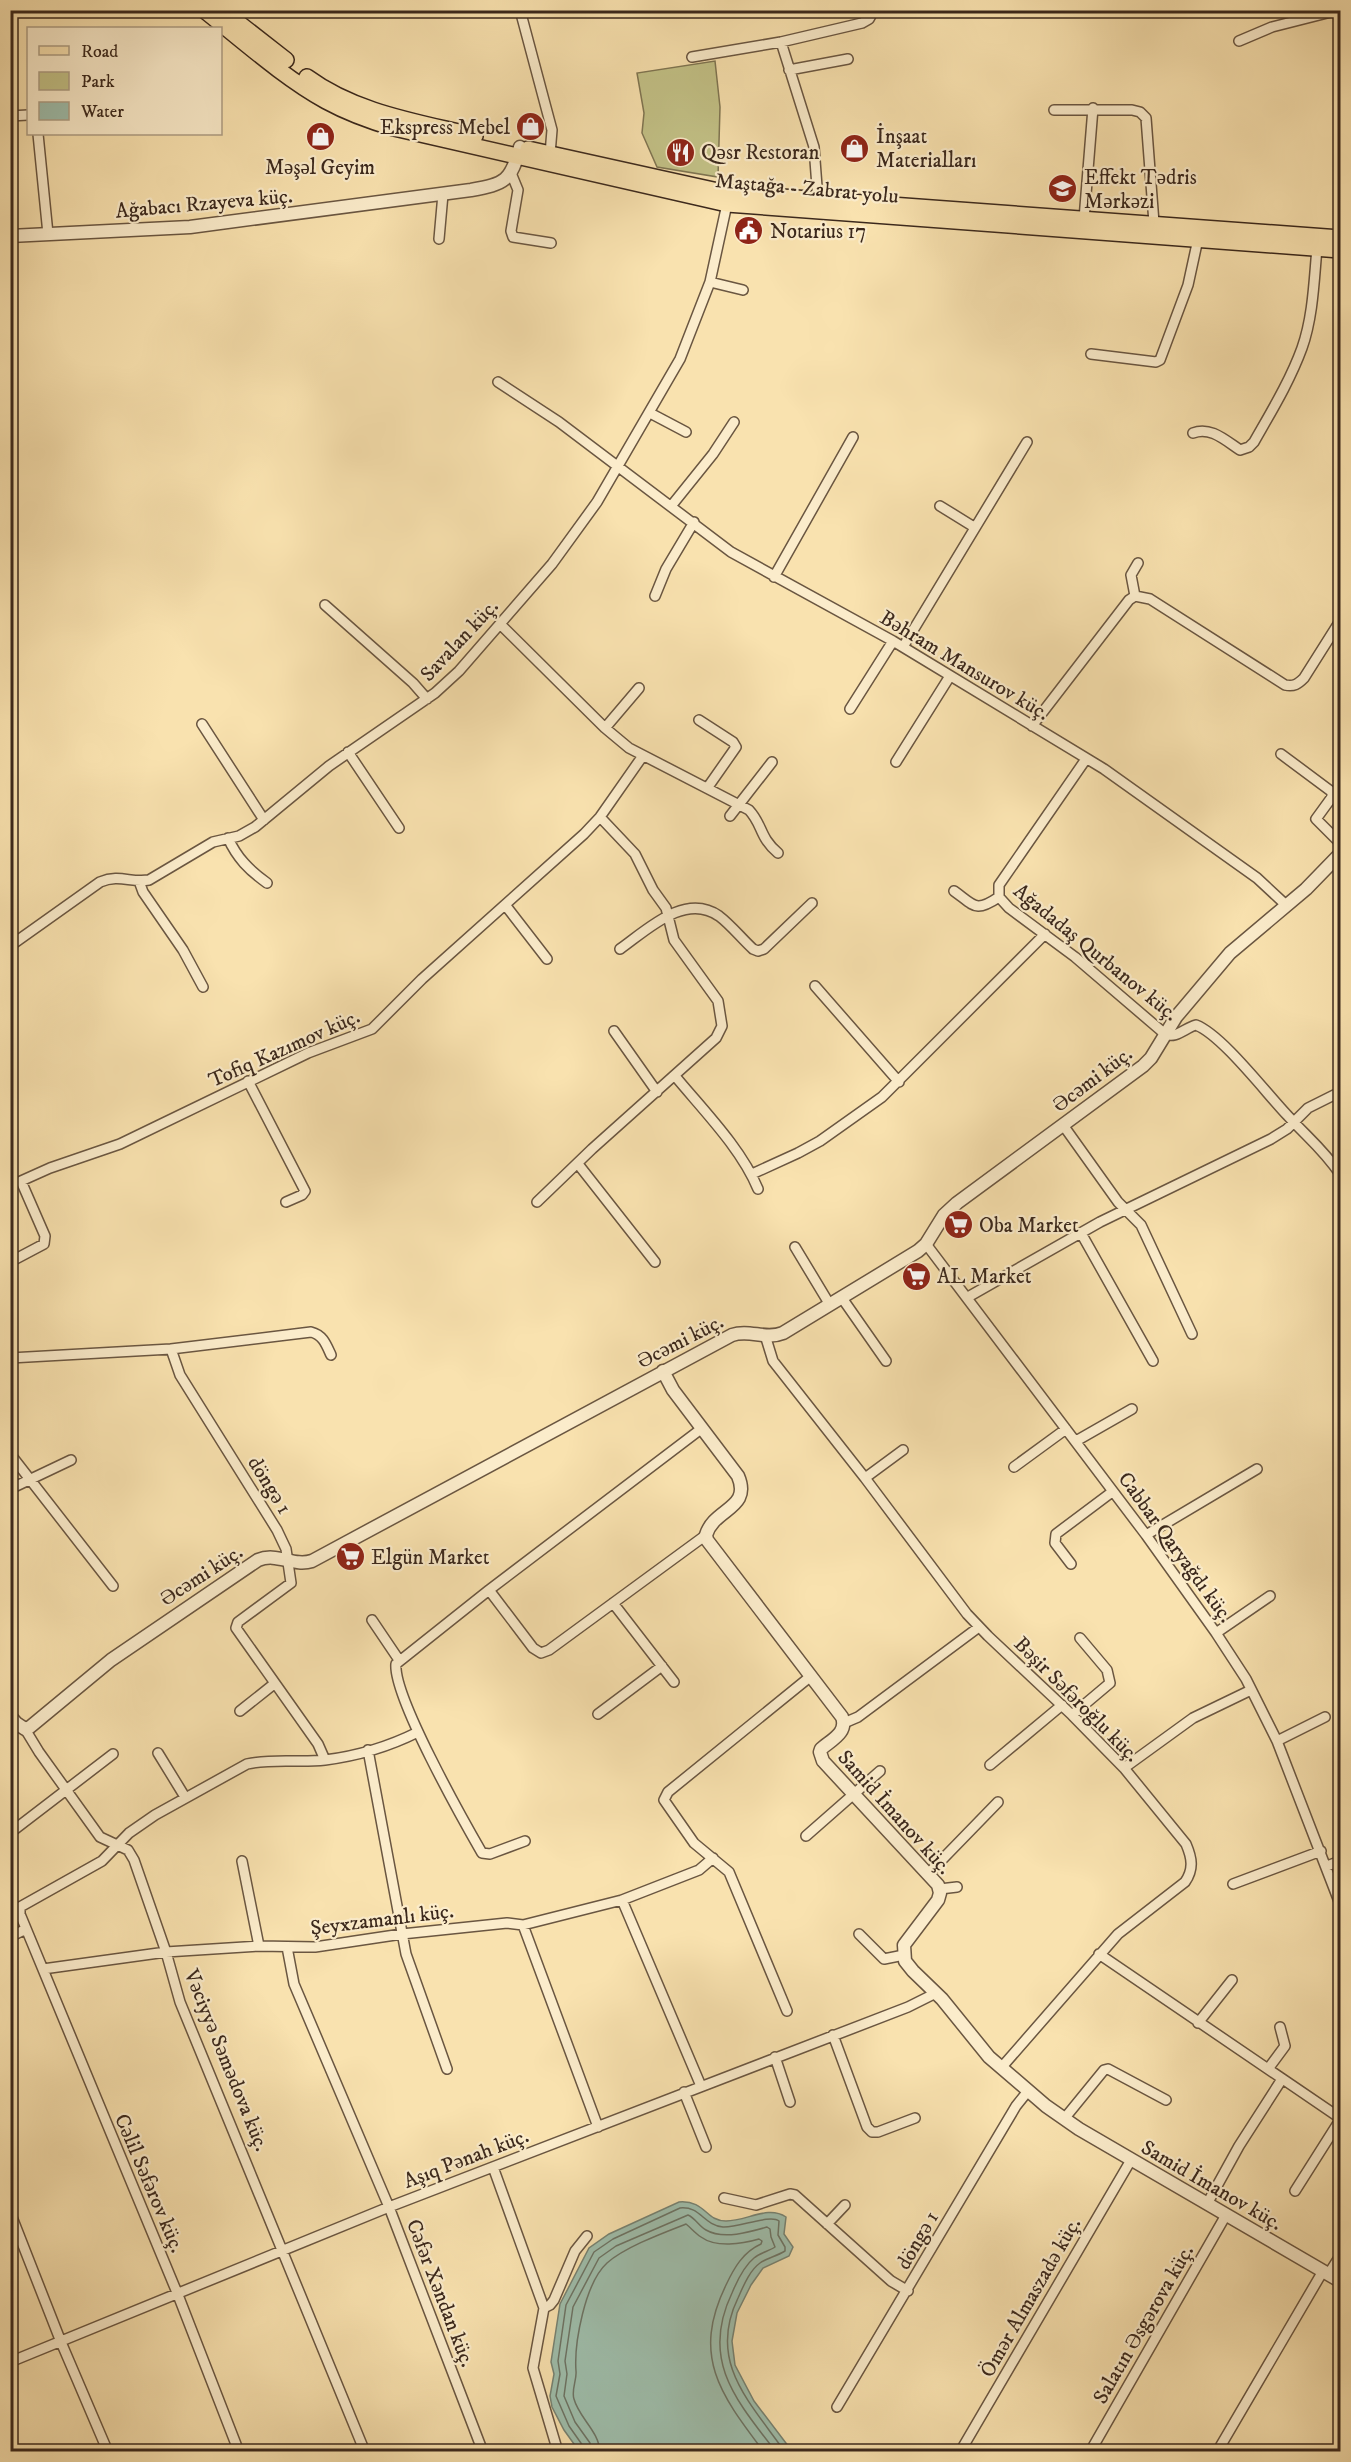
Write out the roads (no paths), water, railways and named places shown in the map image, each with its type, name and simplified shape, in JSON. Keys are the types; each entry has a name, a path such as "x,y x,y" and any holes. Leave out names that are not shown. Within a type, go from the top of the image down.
{"main road":[{"name":"Maştağa - Zabrat yolu","path":"204,10 306,88 345,111 394,128 518,152 727,204 1341,250"},
{"path":"232,14 310,79 348,100 397,117 518,152 550,154 727,193 1341,238"}],"street":[{"path":"520,10 552,130 550,154"},
{"path":"692,57 781,42 862,23 869,19 874,10"},
{"path":"1239,41 1272,27 1339,10"},
{"path":"781,42 814,147 818,200"},
{"path":"789,70 848,59"},
{"path":"1054,110 1093,108 1132,110 1140,112 1146,118 1154,223"},
{"path":"1084,219 1093,108"},
{"path":"10,116 27,115"},
{"path":"38,135 48,234"},
{"path":"518,152 511,173 518,190 511,231 513,237 551,243"},
{"name":"Ağabacı Rzayeva küç.","path":"10,236 190,227 443,194 502,183 511,173"},
{"path":"439,239 443,194"},
{"name":"Savalan küç.","path":"10,946 100,882 111,878 123,877 139,881 157,877 213,842 239,836 264,820 316,775 427,699 459,671 552,564 580,528 650,413 680,359 710,282 727,204"},
{"path":"1091,354 1156,362 1160,360 1188,285 1198,239"},
{"path":"1193,433 1201,429 1209,430 1240,450 1249,447 1254,442 1279,398 1302,347 1308,324 1317,248"},
{"path":"710,282 744,290"},
{"name":"Bəhram Mansurov küç.","path":"498,382 619,466 731,552 903,647 1086,759 1257,878 1286,905"},
{"path":"650,413 687,432"},
{"path":"672,505 713,454 734,422"},
{"path":"774,577 853,437"},
{"path":"903,647 1027,442"},
{"path":"940,506 974,527"},
{"path":"655,596 666,569 694,522"},
{"path":"1135,596 1131,575 1138,563"},
{"path":"1135,596 1150,599 1285,685 1291,686 1298,684 1304,678 1341,621"},
{"path":"1032,726 1124,606 1135,596"},
{"path":"325,605 413,683 427,699"},
{"path":"500,624 605,728 642,757 739,803 756,817 765,841 778,853"},
{"path":"850,709 893,642"},
{"path":"896,762 950,676"},
{"path":"605,728 639,688"},
{"path":"699,720 733,742 736,747 708,787"},
{"path":"202,724 264,820"},
{"path":"348,752 399,828"},
{"path":"1281,754 1332,792 1332,798 1316,819 1341,843"},
{"name":"Tofiq Kazımov küç.","path":"10,1262 44,1244 45,1236 21,1181 50,1168 129,1140 308,1053 372,1029 422,979 506,906 600,817 642,757"},
{"name":"Ağadadaş Qurbanov küç.","path":"1086,759 999,885 999,897 1009,908 1045,934 1165,1034 1171,1037 1196,1025 1214,1036 1293,1122 1320,1146 1341,1174"},
{"path":"730,816 772,762"},
{"path":"537,1202 716,1038 722,1026 718,1001 674,940 670,930 669,916 635,854 600,817"},
{"path":"228,838 233,849 249,870 267,883"},
{"name":"Əcəmi küç.","path":"25,1729 37,1722 111,1660 250,1564 266,1557 306,1563 333,1551 736,1333 749,1332 765,1335 783,1333 926,1244 939,1222 957,1203 1143,1066 1151,1058 1181,1010 1230,953 1340,857"},
{"path":"139,881 147,898 183,950 203,987"},
{"path":"954,891 976,907 983,908 999,897"},
{"path":"620,950 680,909 694,907 719,916 753,949 758,951 764,949 812,903"},
{"path":"506,906 547,959"},
{"path":"752,1174 798,1154 820,1141 882,1097 1045,934"},
{"path":"815,986 899,1082"},
{"path":"614,1031 657,1092"},
{"path":"675,1076 752,1174 758,1189"},
{"path":"248,1081 306,1191 286,1202"},
{"path":"968,1297 1081,1233 1281,1134 1316,1102 1341,1092"},
{"path":"1063,1125 1126,1210 1141,1225 1192,1334"},
{"path":"578,1164 655,1262"},
{"path":"1081,1233 1153,1361"},
{"name":"Cabbar Qaryağdı küç.","path":"926,1244 1076,1441 1216,1633 1251,1690 1277,1741 1341,1904"},
{"path":"795,1247 831,1305"},
{"path":"842,1298 886,1361"},
{"path":"10,1358 171,1349 311,1332 323,1339 331,1355"},
{"name":"Bəşir Səfəroğlu küç.","path":"765,1335 773,1361 979,1627 1072,1714 1124,1768 1186,1844 1191,1854 1191,1874 1177,1890 1134,1920 1099,1954 1001,2068"},
{"name":"döngə 1","path":"171,1349 180,1375 277,1530 288,1561 291,1583 238,1622 236,1628 318,1744 325,1760"},
{"path":"489,1590 533,1648 541,1653 549,1650 706,1535 711,1524 740,1498 743,1492 738,1476 673,1390 663,1371"},
{"path":"1076,1441 1132,1409"},
{"path":"525,1841 490,1854 482,1853 418,1732 396,1678 396,1664 489,1590 701,1429"},
{"path":"1014,1467 1066,1429"},
{"path":"865,1478 903,1450"},
{"path":"11,1455 113,1586"},
{"path":"10,1489 71,1461"},
{"path":"1146,1535 1257,1469"},
{"path":"1071,1564 1054,1543 1056,1534 1112,1492"},
{"name":"Samid İmanov küç.","path":"706,1535 711,1547 839,1712 844,1723 841,1733 820,1752 826,1766 929,1873 940,1889 938,1900 904,1945 904,1956 909,1967 936,1993 1001,2068 1064,2119 1341,2282"},
{"path":"1216,1633 1270,1596"},
{"path":"613,1603 674,1682"},
{"path":"372,1620 399,1660"},
{"path":"844,1723 858,1717 979,1627"},
{"path":"1072,1714 1110,1683 1107,1670 1080,1638"},
{"path":"598,1714 662,1666"},
{"path":"787,2011 729,1872 694,1843 666,1805 665,1796 810,1676"},
{"path":"240,1711 274,1684"},
{"path":"1124,1768 1182,1725 1207,1710 1251,1690"},
{"path":"990,1765 1062,1705"},
{"name":"Vəciyyə Səmədova küç.","path":"10,1716 25,1729 100,1837 128,1850 134,1860 166,1952 180,2002 365,2451"},
{"path":"1277,1741 1325,1717"},
{"path":"10,1937 26,1929 20,1907 93,1868 120,1845 129,1833 185,1797 247,1764 261,1761 325,1760 397,1742 418,1732"},
{"path":"368,1750 402,1934 416,1983 447,2069"},
{"path":"158,1753 185,1797"},
{"path":"10,1833 113,1754"},
{"path":"806,1836 880,1771"},
{"path":"929,1873 998,1802"},
{"path":"1233,1884 1321,1851"},
{"name":"Şeyxzamanlı küç.","path":"43,1969 166,1952 259,1946 315,1947 402,1934 507,1923 523,1924 622,1900 699,1870 713,1858"},
{"path":"242,1861 259,1946"},
{"path":"1327,1866 1341,1861"},
{"path":"940,1889 957,1887"},
{"path":"622,1900 701,2086"},
{"path":"523,1924 598,2127"},
{"name":"Cəlil Səfərov küç.","path":"26,1929 178,2295 239,2451"},
{"path":"859,1934 884,1959 904,1956"},
{"name":"Cəfər Xəndan küç.","path":"287,1947 294,1984 389,2207 483,2451"},
{"path":"1099,1954 1341,2119 1295,2191"},
{"path":"1198,2023 1232,1980"},
{"name":"Aşıq Pənah küç.","path":"10,2362 389,2207 908,2007 936,1993"},
{"path":"1268,2069 1285,2046 1280,2027"},
{"path":"833,2035 867,2127 872,2132 878,2132 915,2118"},
{"path":"775,2057 790,2102"},
{"path":"1064,2119 1104,2070 1108,2069 1166,2100"},
{"path":"1207,2204 1239,2146 1282,2079"},
{"name":"döngə 1","path":"837,2407 1016,2106 1028,2091"},
{"path":"684,2092 706,2147"},
{"name":"Ömər Almaszadə küç.","path":"963,2450 1131,2160"},
{"path":"493,2167 544,2308 533,2368 558,2451"},
{"path":"724,2198 756,2205 790,2194 795,2195 891,2281 908,2291"},
{"path":"826,2224 844,2205"},
{"path":"10,2212 61,2342 108,2451"},
{"name":"Salatın Əsgərova küç.","path":"1090,2451 1226,2215"},
{"path":"544,2308 554,2300 575,2251 587,2236"},
{"path":"1217,2451 1326,2273 1341,2256"}],"water":[{"path":"679,2202 695,2204 714,2218 726,2221 765,2213 786,2217 784,2234 793,2247 789,2256 763,2268 751,2285 737,2313 732,2341 735,2365 754,2401 792,2451 579,2451 564,2430 552,2407 550,2396 554,2374 551,2362 560,2304 589,2248 609,2234"}],"place":[{"name":"Ekspress Mebel","path":"531,127"},
{"name":"Məşəl Geyim","path":"320,136"},
{"name":"İnşaat Materialları","path":"855,148"},
{"name":"Qəsr Restoran","path":"680,152"},
{"name":"Effekt Tədris Mərkəzi","path":"1063,189"},
{"name":"Notarius 17","path":"749,231"},
{"name":"Oba Market","path":"958,1225"},
{"name":"AL Market","path":"916,1276"},
{"name":"Elgün Market","path":"350,1557"}]}
